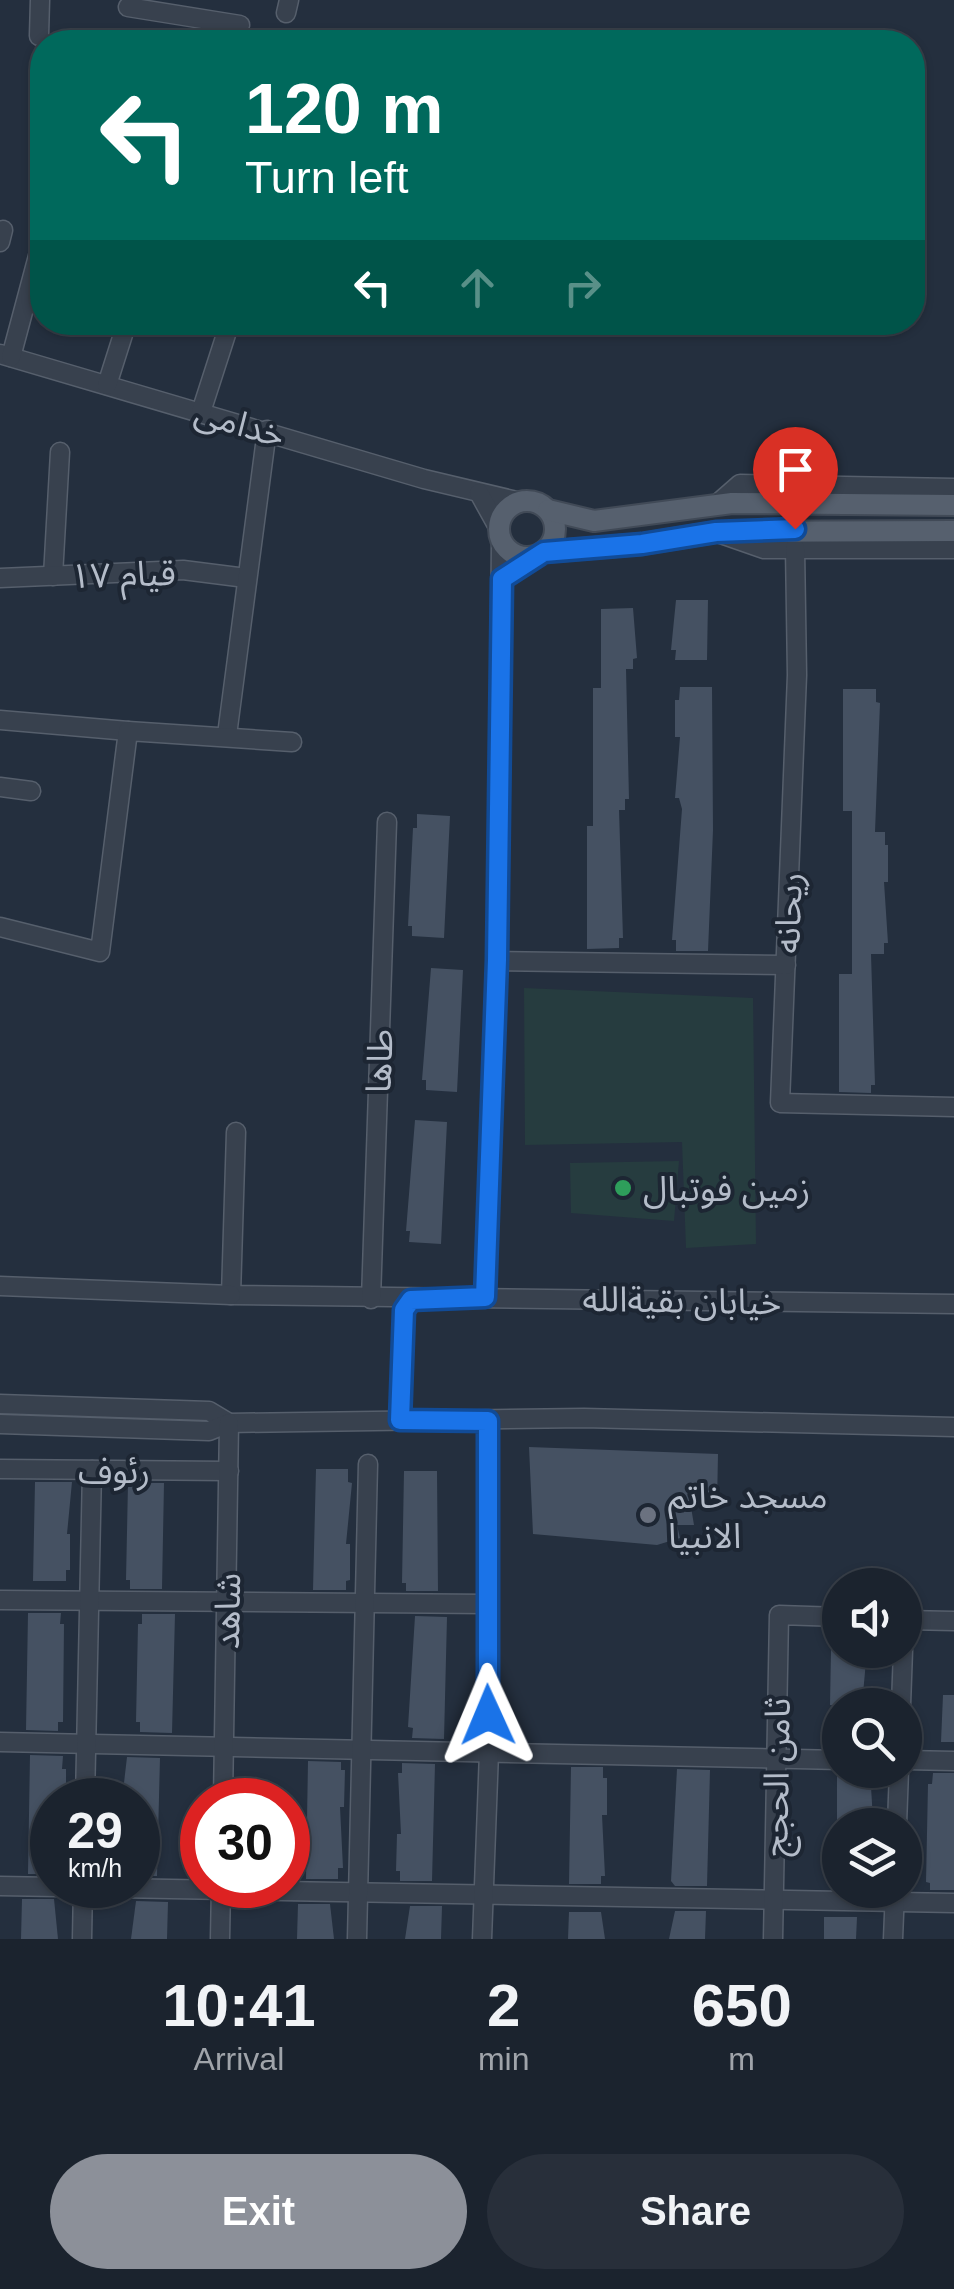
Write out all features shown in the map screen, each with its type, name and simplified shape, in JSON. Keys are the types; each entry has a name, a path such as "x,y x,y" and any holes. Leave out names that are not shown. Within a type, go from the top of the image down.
{"main road":[{"path":"954,504 716,505 594,521 548,510 536,502 522,502 505,512 500,534 509,551 522,557 716,532 954,531"},
{"path":"716,505 716,532"},
{"path":"540,554 554,540 555,524 548,510"}],"street":[{"path":"39,30 40,0"},
{"path":"128,7 177,6 240,25"},
{"path":"5,356 30,278"},
{"path":"106,385 122,335"},
{"path":"200,412 226,335"},
{"name":"خدامی","path":"5,356 479,494 522,502"},
{"path":"228,735 266,430"},
{"path":"53,576 60,452"},
{"path":"716,505 740,484 954,488"},
{"path":"479,494 500,534 502,579 497,960 485,1297"},
{"path":"716,532 764,549 954,548"},
{"name":"ریحانه","path":"795,548 797,675 780,1103 954,1108"},
{"path":"502,579 540,554"},
{"name":"قیام ۱۷","path":"0,578 184,570 246,578"},
{"path":"0,720 292,742"},
{"path":"0,927 100,952 128,731"},
{"path":"0,786 32,790"},
{"name":"طاها","path":"371,1299 388,822"},
{"path":"497,960 786,965"},
{"path":"231,1295 236,1132"},
{"name":"خیابان بقیةالله","path":"0,1286 411,1300 485,1297 954,1304"},
{"path":"400,1420 404,1310 411,1300"},
{"path":"0,1404 209,1411 229,1423"},
{"path":"0,1424 209,1431 229,1423 584,1418 954,1427"},
{"path":"482,1939 489,1752 488,1421"},
{"name":"شاهد","path":"223,1778 229,1423"},
{"path":"357,1939 368,1464"},
{"name":"رئوف","path":"0,1469 229,1471"},
{"path":"85,1778 92,1470"},
{"path":"0,1600 488,1604"},
{"name":"ثامن الحجج","path":"772,1939 779,1615 822,1616"},
{"path":"922,1620 954,1621"},
{"path":"0,1742 822,1760"},
{"path":"922,1760 954,1761"},
{"path":"0,1886 30,1886"},
{"path":"310,1890 773,1904 822,1901"},
{"path":"922,1899 954,1903"},
{"path":"82,1939 83,1908"},
{"path":"220,1939 221,1908"},
{"path":"893,1939 894,1908"}],"green space":[{"path":"524,988 753,998 756,1244 686,1248 682,1142 525,1145"},
{"name":"زمین فوتبال","path":"679,1161 674,1221 571,1213 570,1163"}],"building":[{"path":"676,600 708,600 707,660 675,660 676,650 671,650"},
{"path":"633,608 637,658 633,659 633,669 626,669 629,799 625,799 625,810 619,810 623,938 619,938 619,948 587,949 587,826 593,826 593,688 601,688 601,609"},
{"path":"680,687 712,687 713,830 708,951 676,951 676,940 672,940 682,809 679,798 675,798 680,737 675,737 675,700 679,700"},
{"path":"843,689 876,689 876,702 880,703 875,832 885,832 888,845 888,882 884,882 888,943 884,943 884,954 871,954 875,1085 871,1085 871,1093 839,1092 839,974 852,974 852,811 843,811"},
{"path":"417,814 450,816 444,938 412,936 412,926 408,926"},
{"path":"431,968 463,970 457,1092 426,1090 426,1080 422,1080"},
{"path":"415,1120 447,1122 441,1244 409,1242 410,1231 406,1231"},
{"path":"529,1447 718,1454 717,1504 691,1507 694,1525 677,1525 680,1538 657,1545 533,1534"},
{"path":"316,1469 348,1469 348,1482 352,1483 346,1544 350,1544 350,1580 346,1581 346,1590 313,1590"},
{"path":"404,1471 437,1471 438,1591 406,1591 406,1583 402,1583"},
{"path":"35,1482 72,1482 67,1534 70,1570 66,1570 66,1581 33,1581"},
{"path":"128,1483 164,1483 162,1589 130,1589 130,1580 126,1580"},
{"path":"28,1613 61,1613 60,1624 64,1624 63,1722 58,1722 58,1731 26,1730"},
{"path":"142,1614 175,1614 172,1733 140,1732 140,1722 136,1722 138,1624 142,1624"},
{"path":"415,1616 447,1617 444,1739 412,1738 413,1728 408,1727"},
{"path":"831,1668 865,1668 864,1688 830,1688"},
{"path":"943,1695 954,1695 954,1742 941,1742"},
{"path":"30,1755 63,1756 66,1778 30,1778 28,1874"},
{"path":"127,1757 160,1758 159,1778 125,1778"},
{"path":"308,1761 341,1762 341,1770 345,1770 344,1807 340,1807 343,1868 338,1868 338,1879 310,1879"},
{"path":"402,1763 435,1764 432,1881 400,1881 400,1871 396,1871 397,1834 401,1834 398,1773 402,1773"},
{"path":"571,1767 603,1767 603,1778 607,1778 607,1815 602,1815 605,1876 601,1876 601,1884 569,1884"},
{"path":"677,1769 710,1770 707,1886 675,1886 671,1881"},
{"path":"933,1773 954,1773 954,1890 930,1890 930,1883 926,1882 928,1784 932,1784"},
{"path":"837,1788 871,1788 872,1808 837,1808"},
{"path":"22,1899 30,1899 30,1908 55,1908 58,1939 21,1939"},
{"path":"160,1902 168,1902 167,1939 131,1939 135,1908 160,1908"},
{"path":"330,1904 334,1939 297,1939 298,1908"},
{"path":"410,1906 442,1906 441,1939 405,1939"},
{"path":"675,1911 706,1911 705,1939 669,1939"},
{"path":"569,1912 601,1912 605,1939 568,1939"},
{"path":"824,1917 857,1917 856,1939 824,1939"}],"place":[{"name":"زمین فوتبال","path":"623,1188"},
{"name":"مسجد خاتم الانبیا","path":"648,1515"}],"route":[{"path":"488,1715 488,1421 400,1420 404,1310 411,1300 422,1296 485,1297 497,960 502,579 544,552 642,544 716,532 795,529"}]}
